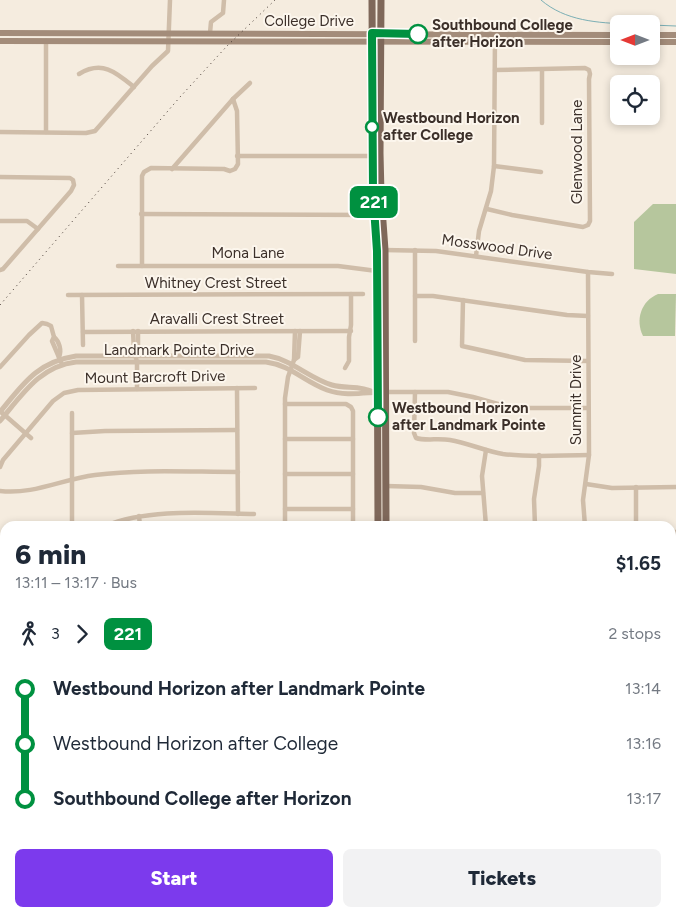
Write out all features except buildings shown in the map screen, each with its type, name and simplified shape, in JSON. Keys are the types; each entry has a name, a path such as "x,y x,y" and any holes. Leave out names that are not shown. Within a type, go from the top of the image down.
{"main road":[{"path":"372,0 376,154 381,194 381,250 385,304 379,392 386,486 386,521"},
{"path":"378,521 377,271 381,250 373,193 376,154 380,0"},
{"name":"College Drive","path":"0,33 280,33 436,42 495,38 610,35"},
{"path":"15,33 17,41"},
{"path":"280,33 280,42"},
{"name":"College Drive","path":"380,38 462,34 495,38 610,42"},
{"path":"436,42 438,38 453,38 462,34"},
{"path":"660,35 676,35"},
{"name":"College Drive","path":"0,41 280,42 372,37"},
{"path":"660,42 676,42"},
{"path":"377,271 381,276 381,296 385,304"}],"street":[{"path":"0,132 95,131 168,51 170,0"},
{"path":"210,33 211,22 223,13 224,0"},
{"path":"476,256 479,232 486,209 494,166 495,38"},
{"path":"46,41 46,132"},
{"name":"Glenwood Lane","path":"486,209 583,227 588,225 590,221 589,70 585,68 495,70"},
{"path":"79,74 87,70 107,69 117,73 134,87"},
{"path":"542,70 542,123"},
{"path":"172,168 244,86 250,83"},
{"path":"142,266 142,180 144,172 151,168 224,168 230,171 235,169 238,164 236,111 233,99"},
{"path":"237,156 376,154"},
{"path":"494,166 542,172"},
{"path":"0,177 63,178 73,180 74,185 71,191 1,270"},
{"path":"142,214 375,214"},
{"path":"0,221 27,221 38,229"},
{"name":"Mosswood Drive","path":"381,250 436,251 612,274"},
{"path":"415,250 415,341"},
{"name":"Mona Lane","path":"118,266 338,266 377,271"},
{"name":"Summit Drive","path":"585,521 583,500 589,455 588,272"},
{"path":"345,368 348,361 351,331 351,294"},
{"name":"Whitney Crest Street","path":"68,295 363,294"},
{"path":"82,295 83,344"},
{"path":"415,296 433,296 567,315 588,316"},
{"path":"462,300 462,346 525,360 588,361"},
{"path":"0,366 37,326 42,324 51,326 54,337 52,341 60,360"},
{"path":"136,331 134,351 137,389"},
{"path":"285,521 284,404 292,364 298,357 298,331"},
{"name":"Aravalli Crest Street","path":"83,332 351,331"},
{"name":"Landmark Pointe Drive","path":"0,421 2,413 31,384 60,360 76,362 260,355 280,358 318,380 333,385 348,388 367,388 379,392"},
{"path":"237,388 238,514"},
{"name":"Mount Barcroft Drive","path":"0,467 3,460 26,433 54,401 64,393 78,390 255,388"},
{"path":"379,392 456,393 512,408 588,408"},
{"path":"415,392 414,433 416,438 421,440 427,438 445,439 505,454 589,455"},
{"path":"284,404 346,404 351,407 353,411 353,521"},
{"path":"2,413 31,438"},
{"path":"72,413 72,521"},
{"path":"72,434 112,431 237,430"},
{"path":"285,439 353,439"},
{"path":"486,450 482,468 486,521"},
{"path":"535,521 534,492 539,455"},
{"path":"0,491 32,490 72,479 130,472 238,472"},
{"path":"285,474 353,474"},
{"path":"586,484 607,488 676,487"},
{"path":"386,486 421,487 455,493 483,493"},
{"path":"636,487 636,521"},
{"path":"285,509 353,509"},
{"path":"122,521 153,514 254,514"},
{"path":"138,516 139,521"}],"green space":[{"path":"653,204 676,204 676,274 634,269 634,222"},
{"path":"658,294 676,294 675,336 643,336 640,324 641,312 647,301"}],"waterway":[{"path":"541,0 550,7 571,17 610,23"},
{"path":"660,25 676,26"}],"railway":[{"path":"0,305 180,97 227,46 275,0"}],"bus line":[{"name":"221","path":"378,417 377,251 373,193 372,33 418,34"}],"place":[{"name":"Southbound College after Horizon","path":"418,34"},
{"name":"Westbound Horizon after College","path":"372,127"},
{"name":"Westbound Horizon after Landmark Pointe","path":"378,417"}]}
